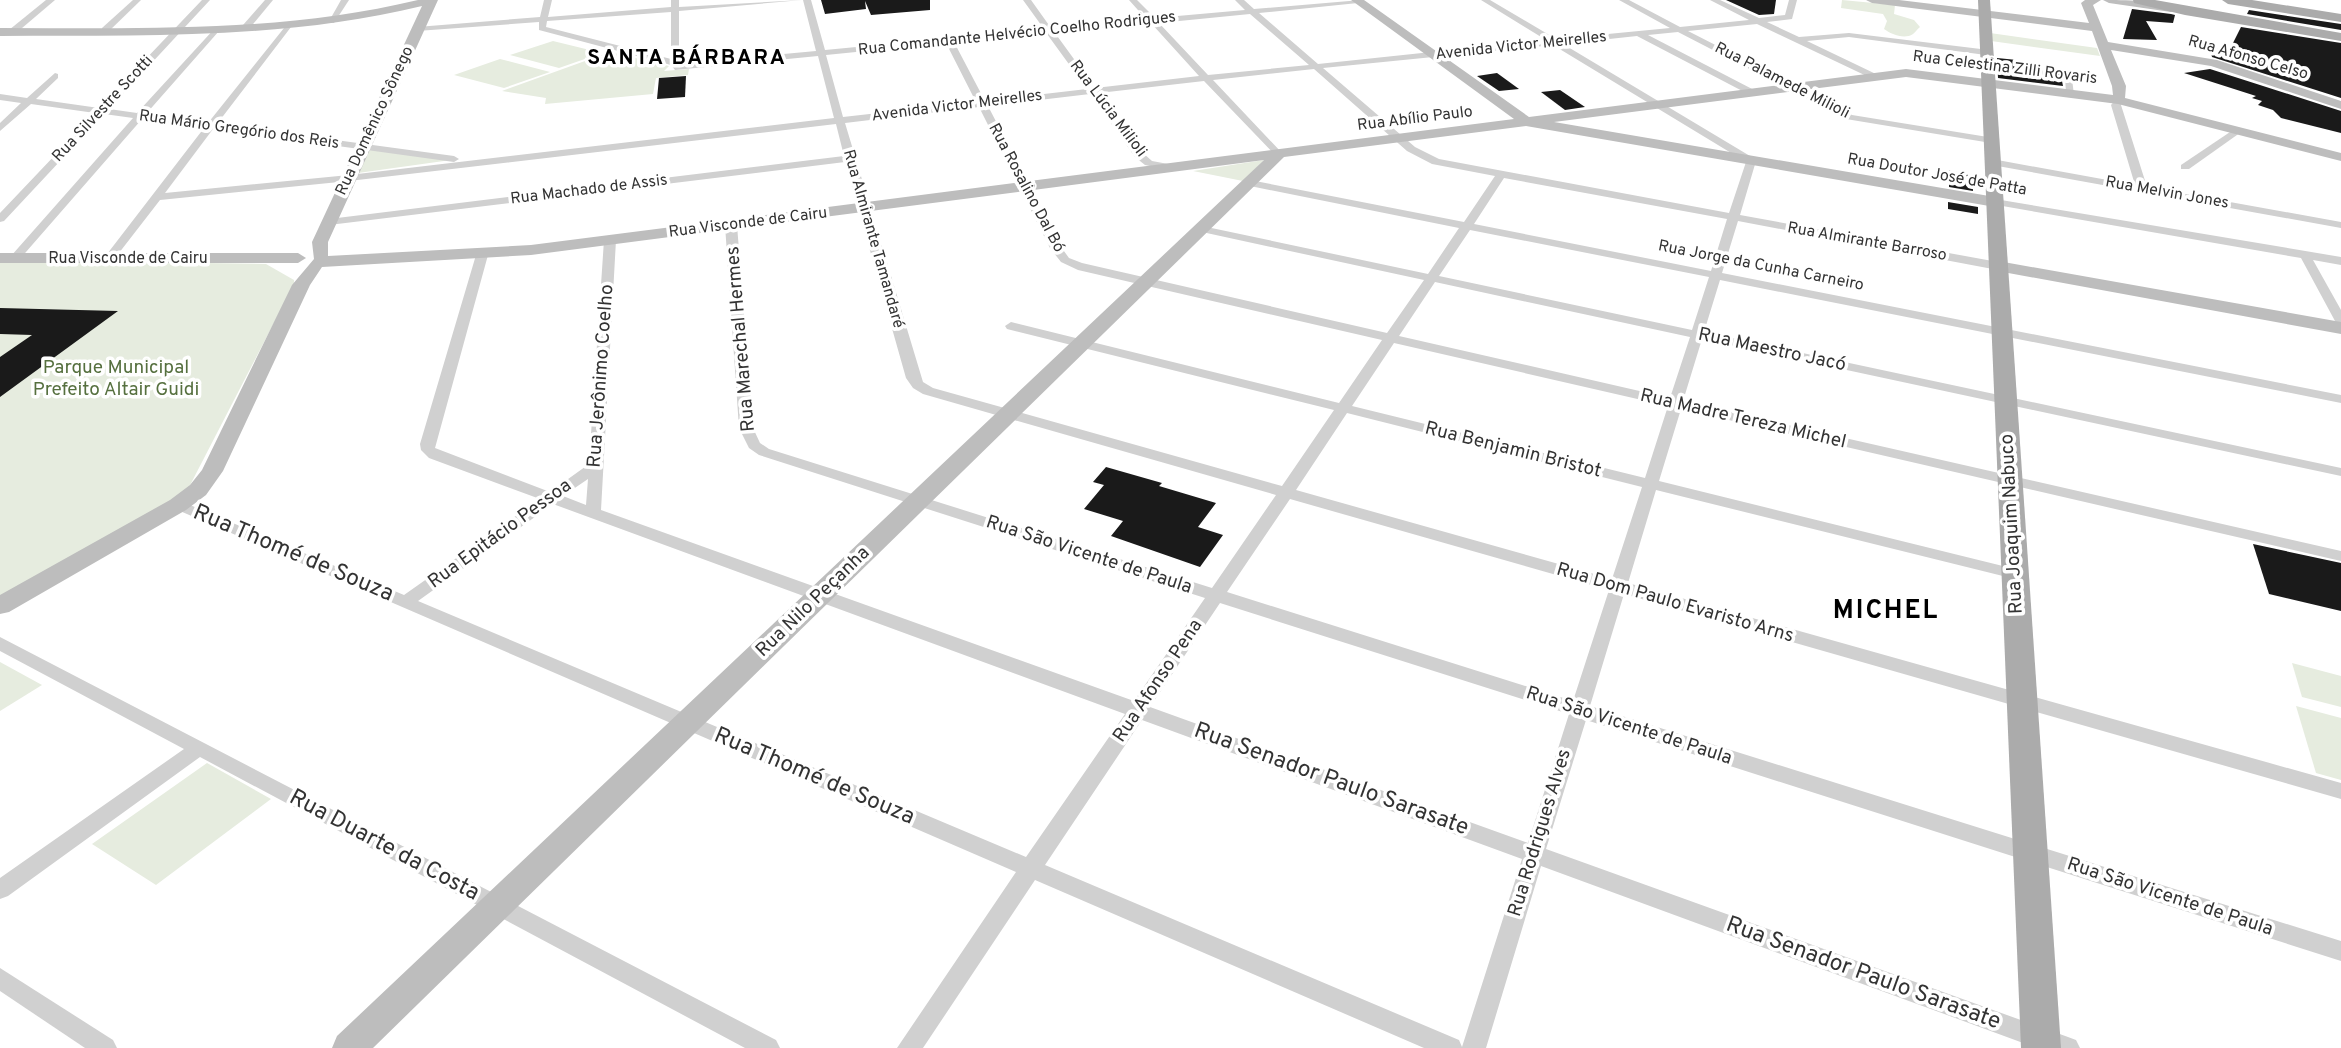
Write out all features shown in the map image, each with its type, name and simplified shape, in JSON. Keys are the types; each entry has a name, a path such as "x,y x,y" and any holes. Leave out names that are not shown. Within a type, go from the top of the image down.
{"main road":[{"path":"2139,0 2185,11 2341,37"},
{"path":"2228,0 2341,18"},
{"name":"Rua Joaquim Nabuco","path":"1984,7 2040,1043"}],"street":[{"path":"4,33 51,0"},
{"path":"105,30 138,0"},
{"name":"Rua Silvestre Scotti","path":"0,219 206,0"},
{"path":"246,27 269,0"},
{"path":"331,21 345,0"},
{"path":"4,33 288,25 331,21 431,0"},
{"name":"Rua Domênico Sônego","path":"0,606 178,505 198,490 212,471 306,262 329,222 431,0"},
{"path":"543,21 548,0"},
{"path":"417,29 543,21 675,5 798,0"},
{"name":"Rua Almirante Tamandaré","path":"807,0 863,208 913,377 918,385 1009,414"},
{"name":"Rua Lúcia Milioli","path":"1027,0 1139,155 1149,163 1175,168"},
{"path":"1133,0 1278,155"},
{"name":"Rua Almirante Barroso","path":"1239,0 1399,139 1436,162 2341,328"},
{"path":"1357,0 1527,122"},
{"name":"Rua Comandante Helvécio Coelho Rodrigues","path":"543,21 542,28 675,65 1357,0"},
{"path":"1485,0 1751,161"},
{"name":"Rua Palamede Milioli","path":"1623,0 1858,120 1992,151"},
{"path":"1714,0 1875,77"},
{"name":"Avenida Victor Meirelles","path":"156,197 349,178 1092,90 1759,22 1789,17 1793,0"},
{"path":"1871,0 1984,7 2097,28"},
{"path":"2095,0 2087,3 2119,86 2120,93 2116,104 2142,189"},
{"path":"2109,0 2185,11"},
{"path":"675,5 675,65"},
{"path":"108,260 288,25"},
{"path":"7,258 216,29"},
{"path":"1640,34 1753,93"},
{"path":"1797,40 1849,35 1986,52"},
{"name":"Rua Rosalino Dal Bó","path":"949,40 1065,260 1079,266 1146,282"},
{"name":"Rua Afonso Celso","path":"2103,45 2213,63 2341,105"},
{"name":"Rua Celestina Zilli Rovaris","path":"1660,105 1916,73 1988,82 2069,86 2341,157"},
{"path":"0,128 55,76"},
{"name":"Rua Mário Gregório dos Reis","path":"0,97 477,163"},
{"name":"Rua Abílio Paulo","path":"1175,168 1660,105"},
{"name":"Rua Doutor José de Patta","path":"1527,122 2341,261"},
{"path":"2185,167 2239,131"},
{"name":"Rua Melvin Jones","path":"1992,151 2142,189 2341,225"},
{"name":"Rua Nilo Peçanha","path":"349,1048 1278,155"},
{"name":"Rua Machado de Assis","path":"329,222 850,158"},
{"name":"Rua Rodrigues Alves","path":"1474,1048 1731,217 1751,161"},
{"name":"Rua Jorge da Cunha Carneiro","path":"1175,168 2341,399"},
{"name":"Rua Visconde de Cairu","path":"7,258 256,258 306,262 482,255 1175,168"},
{"name":"Rua Afonso Pena","path":"909,1048 1501,175"},
{"name":"Rua Marechal Hermes","path":"731,225 748,437 754,445 779,458 918,501"},
{"name":"Rua Maestro Jacó","path":"1202,229 2341,472"},
{"name":"Rua Jerônimo Coelho","path":"593,512 610,240"},
{"path":"2305,254 2341,321"},
{"path":"482,255 427,444 428,450 593,512"},
{"name":"Rua Madre Tereza Michel","path":"1146,282 2341,556"},
{"name":"Rua Benjamin Bristot","path":"1011,326 2015,574"},
{"name":"Rua Dom Paulo Evaristo Arns","path":"1009,414 2341,791"},
{"name":"Rua Epitácio Pessoa","path":"405,602 596,466"},
{"name":"Rua São Vicente de Paula","path":"918,501 2341,951"},
{"name":"Rua Thomé de Souza","path":"178,505 1451,1048"},
{"name":"Rua Senador Paulo Sarasate","path":"593,512 1534,854 2040,1043 2068,1048"},
{"name":"Rua Duarte da Costa","path":"0,643 768,1048"},
{"path":"0,890 199,748"},
{"path":"0,978 104,1048"}],"green space":[{"path":"1842,0 1895,5 1894,14 1914,20 1920,27 1909,36 1894,34 1884,29 1887,21 1883,14 1841,8"},
{"path":"1990,33 2097,48 2100,56 1991,41"},
{"path":"553,41 602,53 559,68 510,55"},
{"path":"610,52 669,66 664,71 689,69 688,75 656,78 653,94 545,104 546,98 502,91"},
{"path":"500,59 550,72 504,88 454,75"},
{"path":"370,149 451,160 358,173"},
{"path":"1264,160 1243,181 1193,171"},
{"name":"Parque Municipal Prefeito Altair Guidi","path":"0,260 266,264 294,280 294,284 186,493 0,599"},
{"path":"0,662 42,685 0,711"},
{"path":"2292,663 2341,676 2341,707 2302,697"},
{"path":"2296,706 2341,718 2341,780 2316,773"},
{"path":"207,763 271,799 156,885 92,844"}],"building":[{"path":"821,0 930,0 930,10 871,15 865,1 866,9 825,14"},
{"path":"1726,0 1776,0 1774,14 1759,15"},
{"path":"2132,9 2175,15 2173,23 2146,21 2157,40 2123,39"},
{"path":"2249,10 2341,24 2341,30 2247,14"},
{"path":"2241,27 2341,43 2341,98 2212,57 2210,48 2230,49"},
{"path":"1997,58 2017,60 2018,65 2060,71 2063,86 1998,78"},
{"path":"2210,69 2341,111 2341,133 2281,118 2273,110 2258,105 2262,101 2252,98 2256,96 2184,73"},
{"path":"1497,73 1519,89 1499,91 1477,76"},
{"path":"686,76 685,97 657,99 659,78"},
{"path":"1560,90 1585,107 1565,110 1541,92"},
{"path":"1949,170 1972,176 1973,191 1949,187"},
{"path":"1948,202 1978,207 1978,214 1948,209"},
{"path":"0,308 118,311 0,397 0,357 32,335 0,334"},
{"path":"1106,467 1162,483 1159,486 1216,503 1198,527 1223,535 1200,567 1111,536 1123,521 1084,509 1104,485 1093,482"},
{"path":"2253,544 2341,563 2341,611 2269,594"}],"district":[{"name":"SANTA BÁRBARA","path":"687,58"},
{"name":"MICHEL","path":"1886,611"}]}
